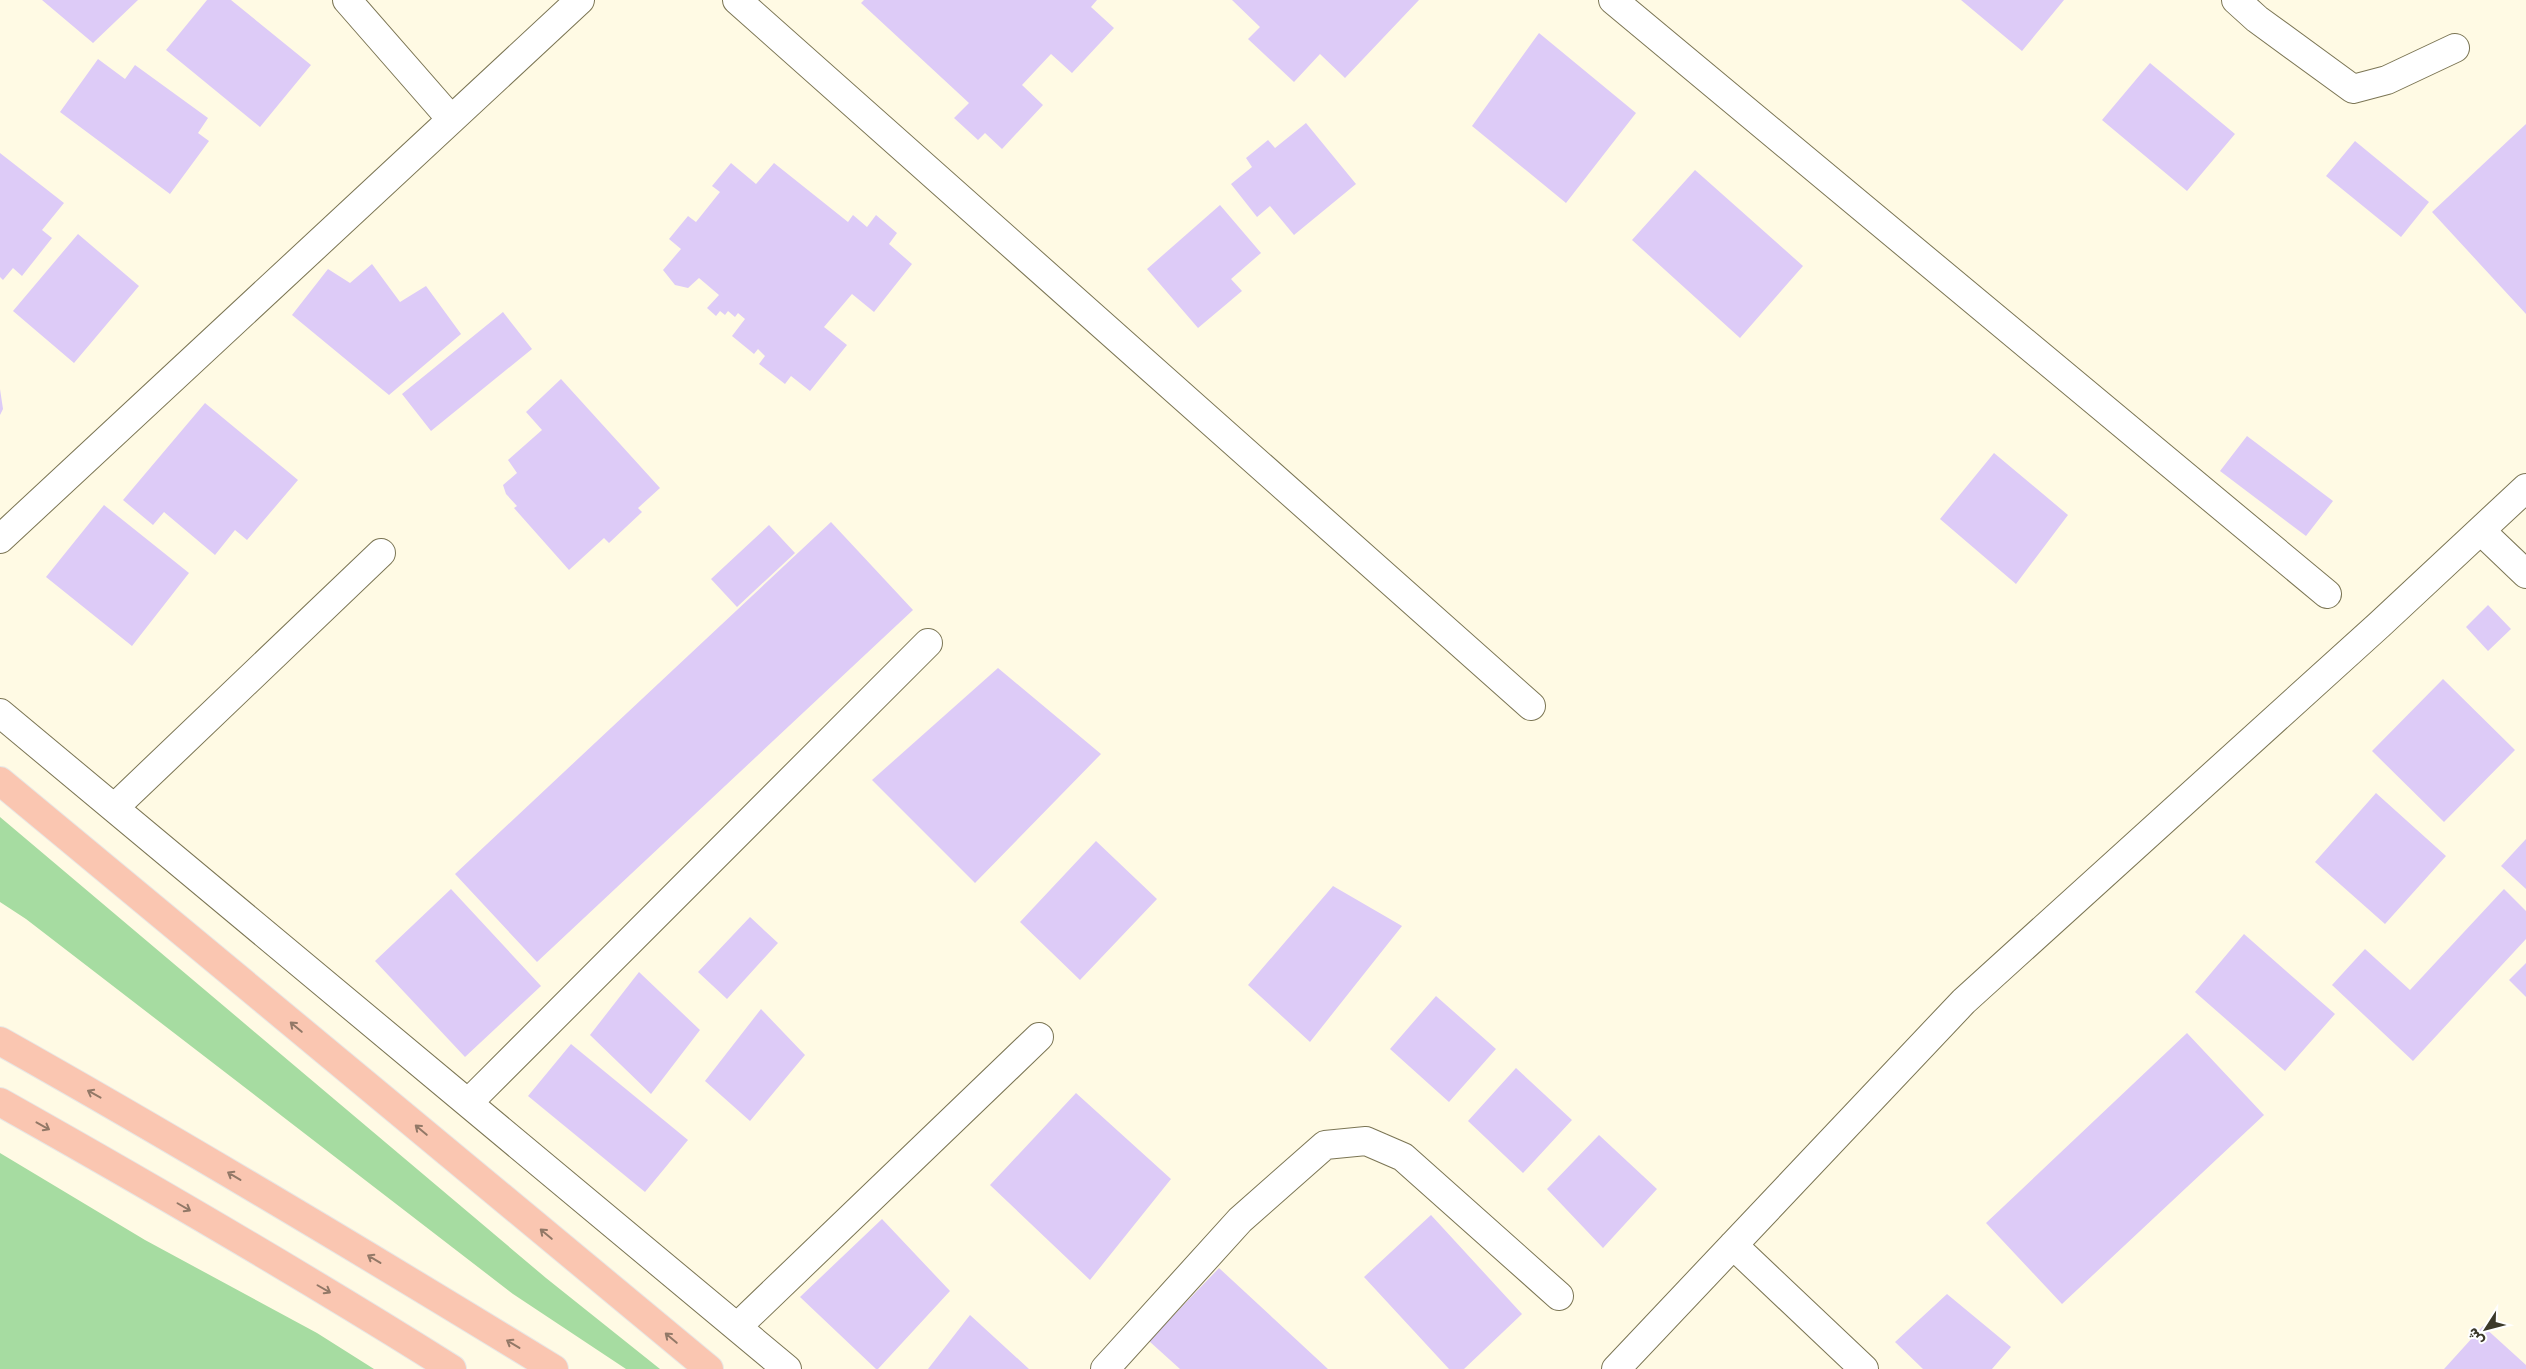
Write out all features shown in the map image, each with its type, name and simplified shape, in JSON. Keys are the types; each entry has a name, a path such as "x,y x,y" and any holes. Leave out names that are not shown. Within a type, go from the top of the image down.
{"highway":[{"path":"0,781 709,1369"},
{"path":"0,1041 327,1231 554,1369"},
{"path":"0,1102 115,1166 315,1284 452,1369"}],"street":[{"path":"347,0 451,120"},
{"path":"0,539 580,0"},
{"path":"737,0 1531,706"},
{"path":"1613,0 2327,594"},
{"path":"2236,0 2257,19 2353,88 2387,80 2455,48"},
{"path":"1616,1369 1964,1001 2379,626 2526,488"},
{"path":"2481,530 2526,574"},
{"path":"114,808 381,552"},
{"path":"468,1103 928,643"},
{"path":"0,713 787,1369"},
{"path":"737,1327 1039,1037"},
{"path":"1105,1369 1240,1220 1325,1145 1366,1141 1403,1158 1559,1296"},
{"path":"1733,1245 1864,1369"}],"green space":[{"path":"0,817 546,1278 660,1369 626,1369 513,1294 26,919 0,902"},
{"path":"0,1153 145,1240 317,1333 374,1369 0,1369"}],"building":[{"path":"42,0 138,0 93,43"},
{"path":"207,0 231,0 311,65 260,127 166,50"},
{"path":"864,0 1097,0 1091,7 1114,28 1072,73 1051,54 1022,85 1043,105 1002,149 985,133 978,140 954,118 969,103 861,3"},
{"path":"1232,0 1419,0 1345,78 1320,54 1294,82 1248,39 1260,27"},
{"path":"1961,0 2064,0 2022,51"},
{"path":"1539,33 1636,113 1566,203 1472,126"},
{"path":"98,59 125,79 135,65 208,118 198,133 209,141 170,194 60,112"},
{"path":"2150,63 2235,134 2187,191 2102,120"},
{"path":"1306,123 1356,184 1294,235 1270,206 1257,217 1231,184 1252,167 1246,158 1268,140 1275,148"},
{"path":"2526,124 2526,314 2432,212"},
{"path":"2355,141 2429,202 2401,237 2326,176"},
{"path":"0,153 64,203 42,230 52,238 22,276 13,268 3,280 0,277"},
{"path":"731,163 756,184 774,163 848,222 853,215 867,227 876,215 897,233 889,244 912,264 874,312 852,294 824,327 847,345 810,391 791,376 785,384 759,364 765,356 758,349 754,354 732,336 745,319 738,313 735,317 728,311 725,315 720,311 716,316 707,308 719,295 699,278 688,288 675,285 663,270 681,249 669,239 688,216 696,222 720,192 712,186"},
{"path":"1695,170 1803,266 1740,338 1632,240"},
{"path":"1220,205 1261,253 1231,279 1242,291 1198,328 1147,269"},
{"path":"78,234 139,286 74,363 13,311"},
{"path":"372,264 400,302 426,286 461,334 389,395 292,315 328,269 350,283"},
{"path":"503,312 532,349 431,431 402,394"},
{"path":"561,379 660,488 638,508 642,512 609,543 604,538 569,570 514,508 517,506 506,494 503,485 517,473 508,460 542,430 526,412"},
{"path":"0,389 3,409 0,415"},
{"path":"205,403 298,480 247,540 235,530 215,555 164,512 153,525 123,500"},
{"path":"2247,436 2333,501 2306,536 2220,471"},
{"path":"1994,453 2068,515 2016,584 1940,519"},
{"path":"104,505 189,573 132,646 46,577"},
{"path":"831,522 913,610 537,962 455,874"},
{"path":"769,525 795,553 737,607 711,579"},
{"path":"2488,605 2511,629 2488,651 2466,627"},
{"path":"998,668 1101,754 975,883 872,780"},
{"path":"2443,679 2515,750 2444,822 2372,751"},
{"path":"2376,793 2446,856 2385,924 2315,862"},
{"path":"2526,839 2526,889 2501,866"},
{"path":"1096,841 1157,899 1080,980 1020,922"},
{"path":"1333,886 1402,926 1310,1042 1248,985"},
{"path":"451,889 541,986 465,1057 375,961"},
{"path":"2504,889 2526,911 2526,939 2413,1061 2332,985 2365,949 2410,990"},
{"path":"750,917 778,943 727,999 698,972"},
{"path":"2244,934 2335,1014 2285,1071 2195,992"},
{"path":"2526,963 2526,997 2509,980"},
{"path":"639,972 700,1030 651,1094 590,1035"},
{"path":"1436,996 1496,1049 1449,1102 1390,1049"},
{"path":"761,1009 805,1055 750,1121 705,1081"},
{"path":"2187,1033 2264,1115 2062,1304 1986,1223"},
{"path":"571,1044 688,1140 645,1192 528,1096"},
{"path":"1516,1068 1572,1120 1523,1173 1468,1121"},
{"path":"1076,1093 1171,1179 1090,1280 990,1185"},
{"path":"1599,1135 1657,1189 1603,1248 1547,1189"},
{"path":"1431,1215 1522,1314 1464,1369 1449,1369 1364,1277"},
{"path":"882,1219 950,1291 876,1369 800,1297"},
{"path":"1219,1268 1328,1369 1180,1369 1149,1341"},
{"path":"1947,1294 2011,1347 1992,1369 1923,1369 1895,1342"},
{"path":"970,1315 1029,1369 928,1369"},
{"path":"2483,1326 2526,1365 2526,1369 2444,1369"}]}
